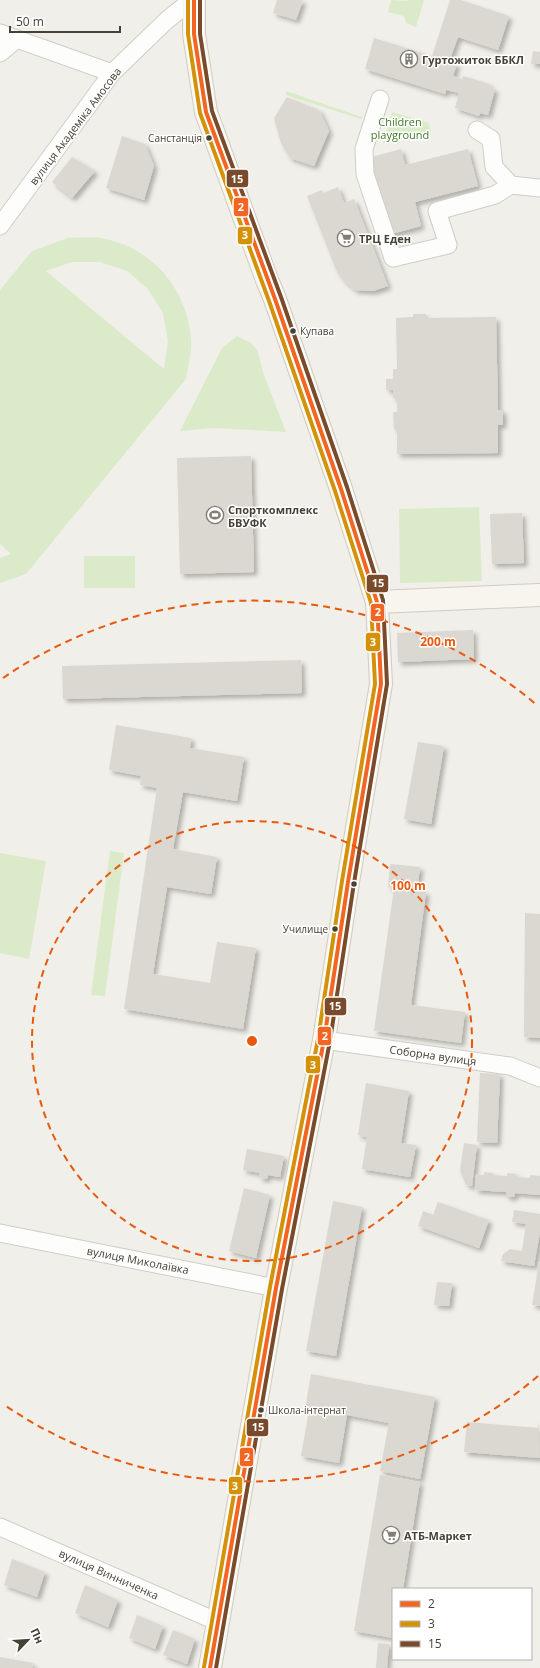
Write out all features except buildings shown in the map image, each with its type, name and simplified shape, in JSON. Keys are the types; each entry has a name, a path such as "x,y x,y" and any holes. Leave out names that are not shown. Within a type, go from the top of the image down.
{"street":[{"name":"вулиця Академіка Амосова","path":"0,226 112,73 167,20 193,0"},
{"path":"193,0 194,34 206,112 275,299 341,489 377,602 381,684 348,882 324,1040 276,1288 210,1668"},
{"path":"0,33 112,73"},
{"path":"0,53 17,39"},
{"path":"380,99 364,149 365,174 393,258 448,245 437,211 495,195 511,185 540,188"},
{"path":"477,130 491,139 494,167 511,185"},
{"path":"377,602 540,595"},
{"name":"Соборна вулиця","path":"324,1040 510,1066 540,1078"},
{"name":"вулиця Миколаївка","path":"0,1233 276,1288"},
{"name":"вулиця Винниченка","path":"0,1527 218,1622"}],"green space":[{"path":"391,0 424,0 416,27 406,23 404,16 388,12"},
{"path":"286,91 362,117 361,119 286,95"},
{"name":"Children playground","path":"392,112 429,123 431,133 383,143"},
{"path":"91,237 123,244 139,252 153,262 165,274 175,288 183,304 188,321 191,349 186,379 26,574 0,583 0,558 11,554 0,544 0,290 32,251 68,238","holes":["72,262 100,262 127,271 148,289 163,313 168,341 164,369 46,271"]},
{"path":"237,336 251,343 257,350 264,375 286,432 213,428 180,431 222,348"},
{"path":"479,507 482,581 400,583 399,509"},
{"path":"84,556 135,556 135,588 84,588"},
{"path":"110,851 124,853 105,996 91,995"},
{"path":"0,853 46,861 29,959 0,953"}],"transit line":[{"name":"3","path":"188,0 188,34 200,113 269,301 335,491 371,603 375,684 342,881 318,1039 270,1287 204,1667"},
{"name":"2","path":"194,0 194,34 206,112 275,299 341,489 377,602 381,684 348,882 324,1040 276,1288 210,1668"},
{"name":"15","path":"200,0 200,34 212,111 281,297 347,487 383,600 387,684 354,883 330,1041 282,1289 216,1668"}],"place":[{"name":"Гуртожиток ББКЛ","path":"409,59"},
{"name":"Санстанція","path":"209,138"},
{"name":"ТРЦ Еден","path":"346,238"},
{"name":"Купава","path":"293,331"},
{"name":"Спорткомплекс БВУФК","path":"215,515"},
{"name":"Училище","path":"335,929"},
{"name":"Школа-інтернат","path":"261,1410"},
{"name":"АТБ-Маркет","path":"391,1535"}]}
